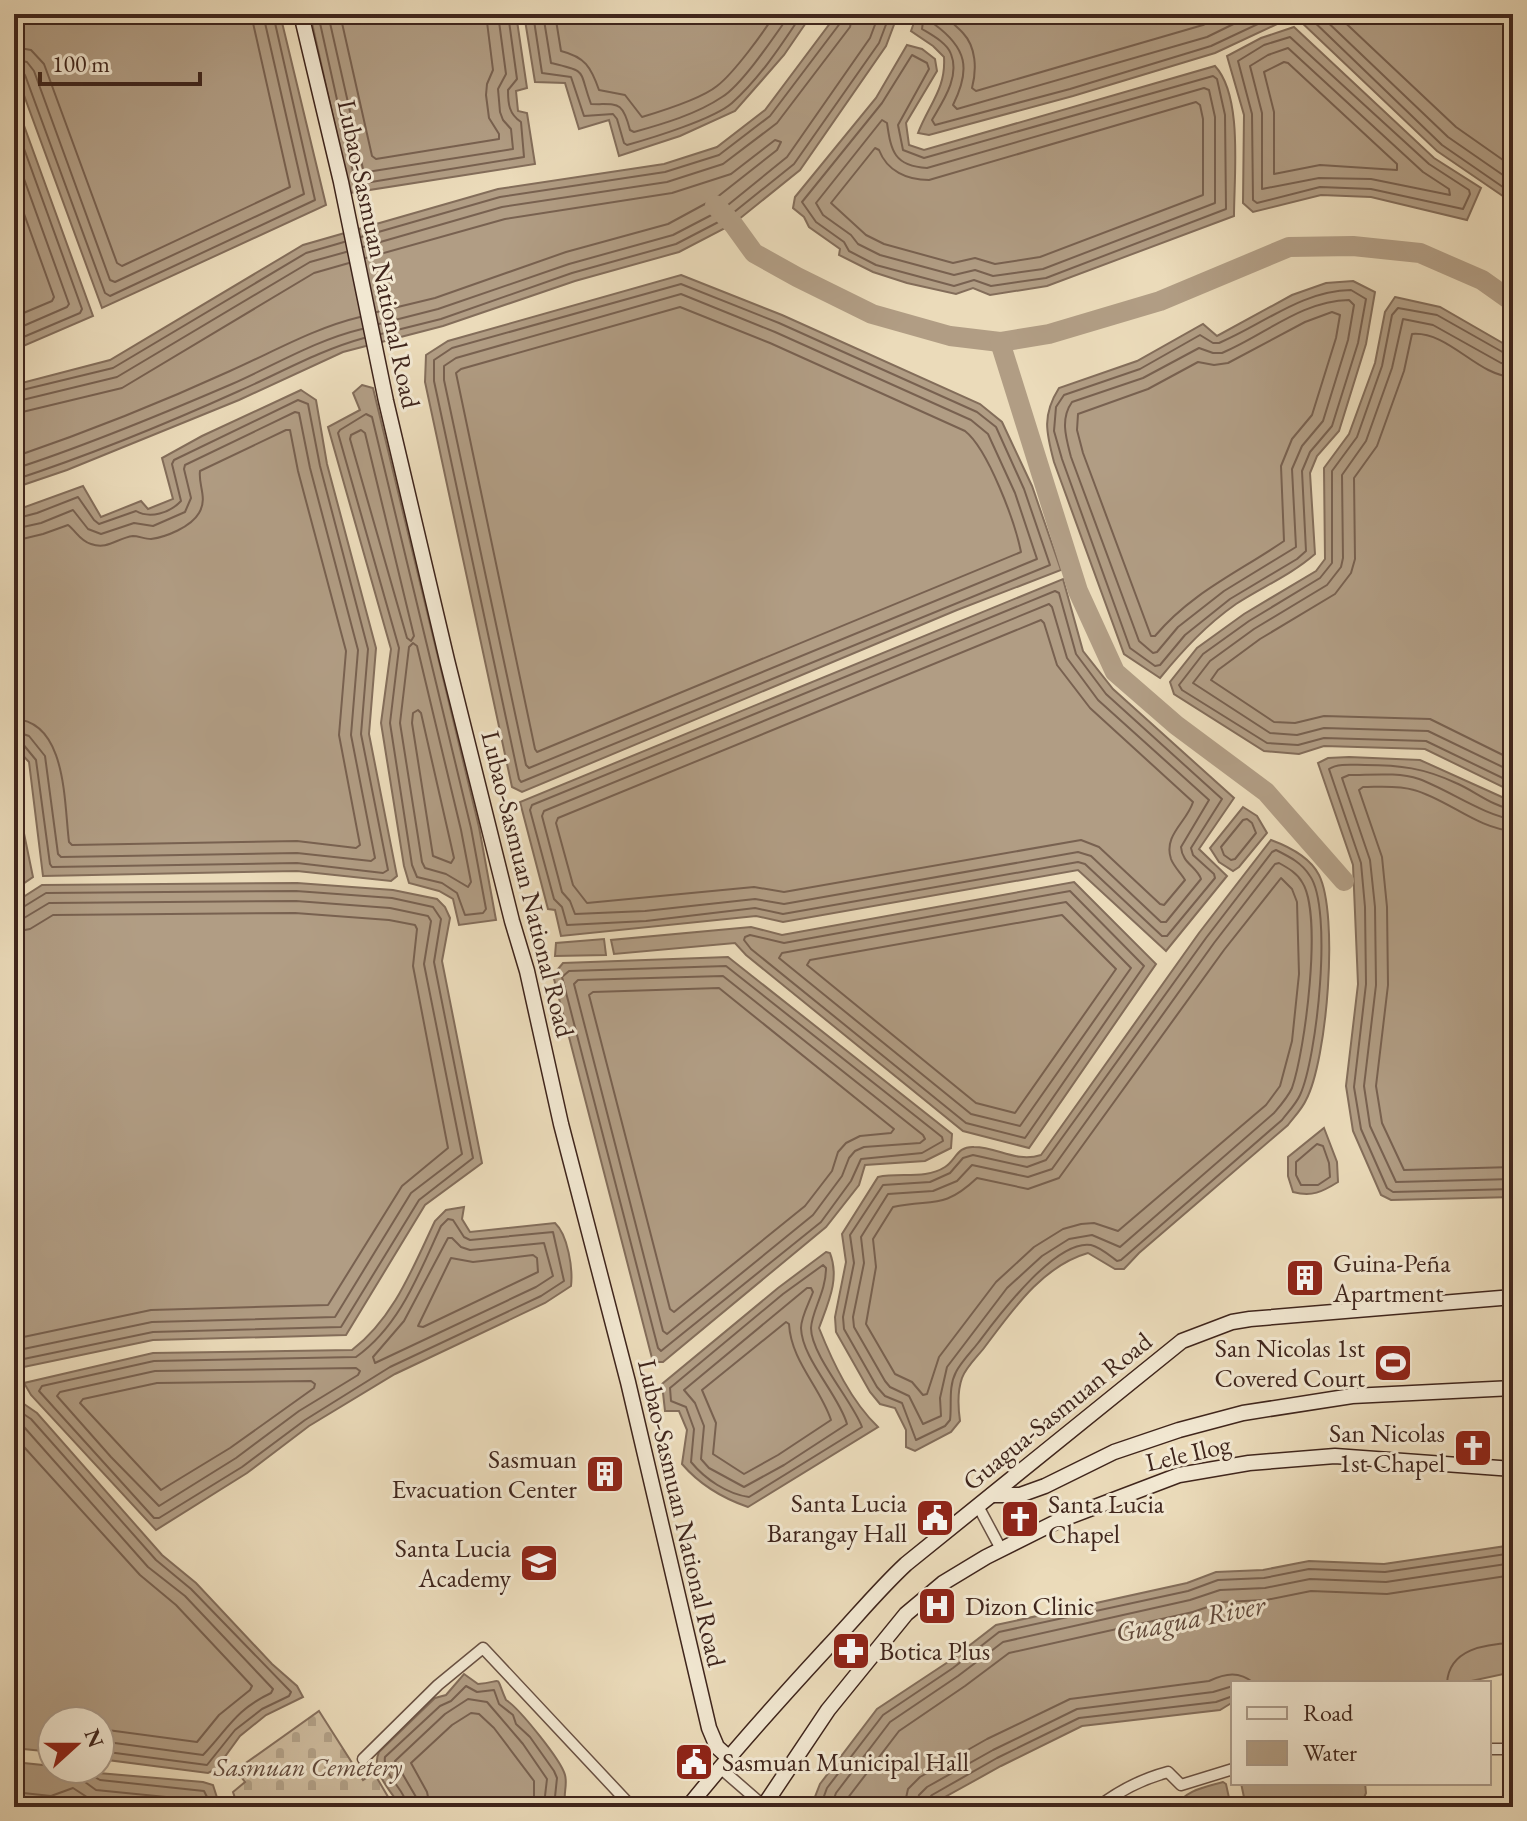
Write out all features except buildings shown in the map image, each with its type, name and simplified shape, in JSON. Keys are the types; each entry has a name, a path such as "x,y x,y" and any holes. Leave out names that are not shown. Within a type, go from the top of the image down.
{"main road":[{"name":"Lubao-Sasmuan National Road","path":"301,14 450,674 628,1382 709,1728 724,1762"},
{"name":"Guagua-Sasmuan Road","path":"688,1807 724,1762 870,1598 906,1564 1182,1341 1232,1322 1513,1297"},
{"path":"992,1495 1020,1495 1114,1452 1179,1430 1256,1410 1352,1396 1513,1388"},
{"name":"Lele Ilog","path":"764,1806 828,1710 906,1614 943,1583 1001,1549 1058,1521 1179,1475 1214,1467 1335,1456 1513,1469"}],"street":[{"path":"978,1506 1001,1549"},
{"path":"363,1759 438,1685 483,1648 632,1807"},
{"path":"1491,1749 1513,1749"},
{"path":"724,1762 764,1806"},
{"path":"1098,1807 1118,1791 1149,1777 1168,1772 1181,1785 1231,1770"},
{"path":"1052,1807 1066,1807"}],"green space":[{"name":"Sasmuan Cemetery","path":"319,1711 363,1780 374,1773 394,1807 238,1807 233,1792 245,1782 236,1770"}],"water":[{"path":"14,14 280,14 326,205 102,308 14,68"},
{"path":"310,14 516,14 527,88 516,91 518,111 527,113 535,164 350,193"},
{"path":"524,14 812,14 784,55 735,111 680,136 619,156 609,120 579,129 565,83 535,82"},
{"path":"837,14 898,14 886,46 800,170 733,224 679,252 575,281 443,326 343,352 239,400 67,470 14,488 14,385 110,360 303,245 498,189 664,164 717,147 765,110"},
{"path":"917,14 1289,14 1290,18 1215,53 929,135 918,133 940,87 944,57 911,31"},
{"path":"1298,14 1513,14 1513,203 1437,151 1299,20"},
{"path":"1294,27 1434,158 1481,188 1467,220 1371,197 1321,195 1253,212 1243,203 1244,115 1227,56 1261,38"},
{"path":"907,45 922,49 935,59 937,71 906,123 909,145 924,150 1215,66 1224,79 1233,116 1234,216 1047,286 990,295 973,288 956,294 907,283 873,272 839,255 840,249 809,227 804,217 793,208 795,197 876,98"},
{"path":"14,98 93,316 14,350"},
{"path":"681,275 782,315 980,404 1002,422 1032,486 1061,570 957,610 522,792 512,787 425,382 426,355 448,341"},
{"path":"1353,281 1375,292 1366,344 1339,431 1317,456 1310,473 1315,554 1225,612 1195,638 1160,678 1124,654 1054,462 1047,424 1054,398 1059,388 1137,361 1203,324 1217,336 1292,295 1326,283"},
{"path":"1395,297 1440,307 1513,349 1513,792 1425,749 1324,746 1299,754 1264,751 1174,694 1170,682 1197,648 1244,614 1316,571 1325,559 1324,468 1349,434 1375,363 1385,312"},
{"path":"362,385 373,388 479,827 496,920 459,925 453,899 439,891 409,883 404,866 381,723 391,649 328,427 360,410 353,393"},
{"path":"301,390 316,400 327,464 376,648 369,734 397,876 391,881 297,871 43,876 29,762 14,746 14,511 83,486 101,517 141,501 148,509 173,499 162,458"},
{"path":"1063,579 1083,651 1113,689 1234,798 1199,849 1227,876 1166,951 1078,870 783,922 756,916 561,936 555,910 548,909 520,802"},
{"path":"1328,758 1420,760 1513,802 1513,1197 1391,1200 1381,1195 1353,1131 1346,1086 1358,984 1353,865 1318,763"},
{"path":"14,785 33,877 14,890"},
{"path":"1243,807 1257,816 1267,833 1233,871 1219,862 1210,848"},
{"path":"1271,840 1292,849 1310,863 1319,875 1325,895 1329,953 1325,1022 1313,1081 1304,1103 1288,1125 1124,1269 1115,1269 1088,1253 1071,1259 1042,1279 1017,1305 964,1374 958,1405 960,1421 951,1432 915,1451 906,1447 906,1430 895,1408 880,1404 870,1392 836,1332 835,1317 846,1262 842,1234 878,1177 937,1171 968,1147 1023,1157 1041,1155 1199,933"},
{"path":"1074,882 1156,964 1029,1148 963,1131 735,943 614,954 611,940 751,927 782,935"},
{"path":"297,883 393,890 437,899 445,907 450,918 442,961 482,1163 425,1205 346,1335 153,1340 14,1369 14,903 42,885"},
{"path":"604,939 606,955 555,956 556,943"},
{"path":"728,957 952,1134 951,1148 925,1161 865,1165 859,1185 826,1227 663,1362 653,1362 553,975 563,963"},
{"path":"1324,1128 1337,1162 1338,1182 1317,1193 1293,1192 1288,1176 1288,1157"},
{"path":"464,1207 462,1219 470,1232 555,1223 560,1228 569,1253 571,1286 545,1303 395,1374 309,1426 247,1473 156,1530 31,1395 24,1383 153,1353 352,1350 380,1323 391,1307 435,1221 446,1210"},
{"path":"826,1252 830,1253 834,1272 829,1300 819,1328 844,1381 878,1427 748,1507 712,1490 682,1464 687,1430 679,1411 665,1411 662,1384"},
{"path":"24,1404 37,1413 162,1555 196,1583 272,1664 297,1686 303,1697 266,1715 240,1736 216,1769 208,1773 116,1761 116,1705 36,1705 36,1750 14,1748 14,1406"},
{"name":"Guagua River","path":"1513,1545 1513,1672 1471,1681 1231,1681 1231,1703 1220,1710 1082,1726 1001,1766 932,1807 811,1807 820,1784 877,1709 948,1662 996,1625 1187,1583 1216,1572 1263,1570 1309,1561 1384,1564"},
{"path":"464,1674 478,1684 498,1681 506,1700 539,1735 562,1768 566,1779 566,1807 401,1807 379,1774 379,1752 435,1698 446,1695"},
{"path":"14,1762 36,1764 36,1785 116,1785 116,1775 203,1782 213,1785 220,1807 14,1807"},
{"path":"1223,1782 1231,1807 1176,1807 1190,1793"},
{"path":"1241,1785 1365,1785 1366,1793 1360,1807 1246,1807"}],"waterway":[{"path":"715,205 754,253 797,277 872,314 950,336 1000,342 1049,334 1160,301 1289,247 1353,246 1420,253 1482,280 1513,302"},
{"path":"1000,342 1078,591 1115,672 1176,725 1266,792 1344,881"}],"place":[{"name":"Guina-Peña Apartment","path":"1305,1278"},
{"name":"San Nicolas 1st Covered Court","path":"1393,1363"},
{"name":"San Nicolas 1st Chapel","path":"1473,1448"},
{"name":"Sasmuan Evacuation Center","path":"605,1474"},
{"name":"Santa Lucia Barangay Hall","path":"935,1518"},
{"name":"Santa Lucia Chapel","path":"1020,1519"},
{"name":"Santa Lucia Academy","path":"539,1563"},
{"name":"Dizon Clinic","path":"937,1606"},
{"name":"Botica Plus","path":"851,1651"},
{"name":"Sasmuan Municipal Hall","path":"694,1762"}]}
